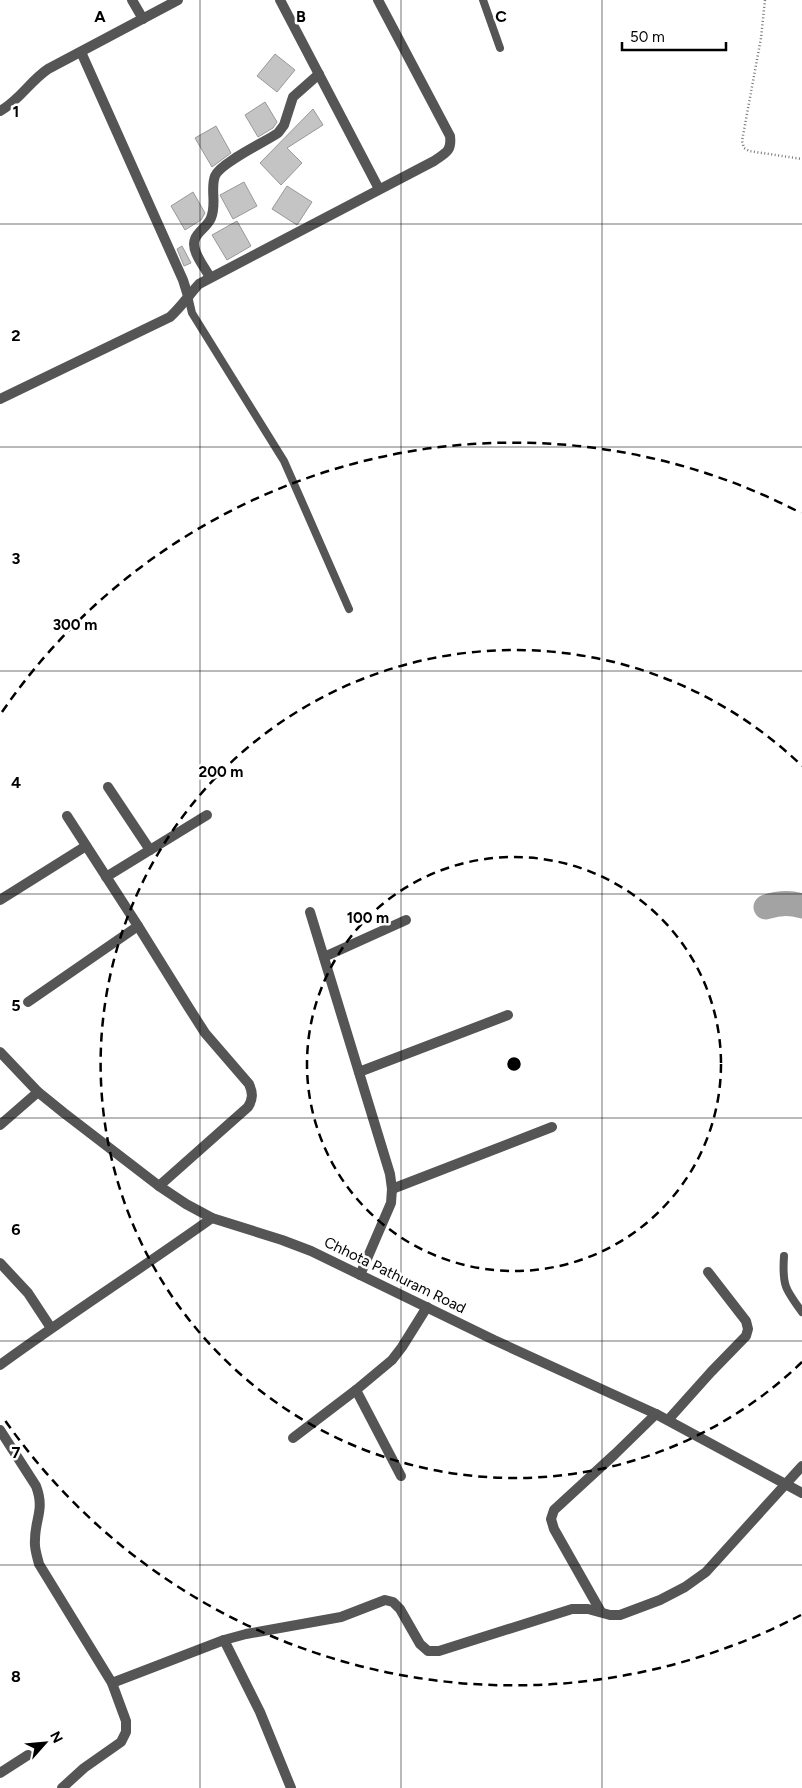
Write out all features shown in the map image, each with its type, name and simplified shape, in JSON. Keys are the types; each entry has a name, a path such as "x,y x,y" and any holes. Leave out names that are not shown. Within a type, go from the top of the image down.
{"street":[{"path":"132,0 143,19"},
{"path":"0,111 13,103 36,77 178,0"},
{"path":"280,0 379,189"},
{"path":"0,399 170,317 180,308 199,284 210,277 434,161 448,151 451,145 450,136 378,0"},
{"path":"81,52 183,280 188,296"},
{"path":"210,277 194,246 195,239 211,219 214,209 213,185 216,175 222,166 278,133 284,125 293,97 319,74"},
{"path":"108,787 150,850"},
{"path":"67,816 205,1033 249,1084 252,1096 248,1107 159,1186"},
{"path":"106,877 207,816"},
{"path":"0,900 86,846"},
{"path":"310,912 390,1174 391,1203 360,1275"},
{"path":"324,957 406,920"},
{"path":"28,1002 138,926"},
{"path":"359,1072 508,1015"},
{"name":"Chhota Pathuram Road","path":"0,1052 38,1092 159,1186 186,1204 212,1218 311,1251 426,1307 656,1414 802,1493"},
{"path":"0,1125 38,1092"},
{"path":"392,1189 552,1127"},
{"path":"0,1365 212,1218"},
{"path":"0,1263 28,1293 51,1328"},
{"path":"668,1420 746,1336 748,1329 746,1321 708,1272"},
{"path":"293,1438 392,1360 426,1307"},
{"path":"356,1390 401,1476"},
{"path":"601,1612 554,1529 551,1519 554,1510 656,1414"},
{"path":"0,1430 36,1486 40,1496 41,1509 35,1539 35,1549 39,1564 112,1682 126,1721 126,1732 121,1742 84,1768 62,1788"},
{"path":"112,1682 224,1640 246,1634 341,1617 385,1600 393,1602 400,1609 420,1644 428,1651 439,1651 572,1610 588,1609 620,1615 627,1613 660,1600 685,1587 706,1572 802,1466"},
{"path":"224,1640 260,1712 291,1788"},
{"path":"0,1773 28,1755"}],"lane":[{"path":"483,0 500,48"},
{"path":"188,296 192,313 284,461 349,609"},
{"path":"784,1256 783,1279 792,1298 802,1312"}],"path":[{"path":"765,0 761,38 742,141 744,148 748,151 802,159"}],"building":[{"path":"275,54 295,70 277,92 257,76"},
{"path":"265,102 277,122 273,128 258,137 245,115"},
{"path":"313,109 323,125 287,148 302,163 281,185 260,163"},
{"path":"216,126 231,153 212,167 195,138"},
{"path":"244,182 257,206 233,219 220,195"},
{"path":"287,186 312,202 297,225 272,209"},
{"path":"193,192 205,213 201,220 185,230 171,206"},
{"path":"237,221 251,246 227,260 212,235"},
{"path":"182,246 191,263 184,266 177,249"}],"waterway":[{"path":"766,907 784,904 802,906"}]}
